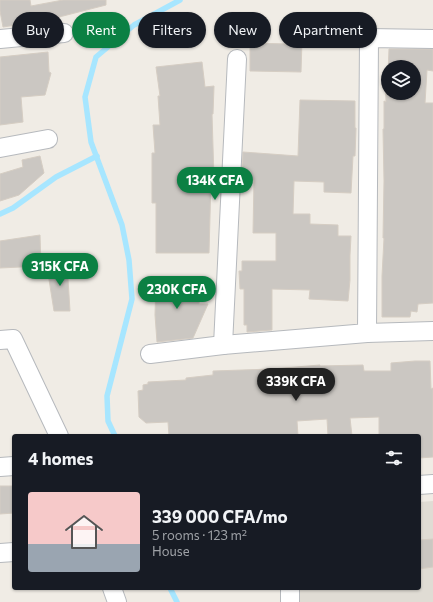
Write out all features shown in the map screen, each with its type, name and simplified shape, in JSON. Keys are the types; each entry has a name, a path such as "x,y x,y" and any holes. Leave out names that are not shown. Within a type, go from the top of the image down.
{"street":[{"path":"0,39 12,38"},
{"path":"367,333 369,38 433,39"},
{"path":"223,345 237,59"},
{"path":"0,148 48,139"},
{"path":"150,354 223,345 367,333 433,331"},
{"path":"0,340 13,339 58,434"},
{"path":"0,467 12,466"},
{"path":"421,485 433,484"},
{"path":"0,553 12,552"},
{"path":"113,590 117,602"},
{"path":"290,590 290,602"}],"shaded area":[{"path":"433,501 433,602 293,602 293,590 421,590 421,502"}],"building":[{"path":"0,0 30,0 31,6 63,0 106,0 106,5 79,12 72,12 72,14 64,16 64,12 12,12 12,26 3,27 0,11"},
{"path":"271,44 279,44 279,48 302,48 301,72 250,71 250,48 271,48"},
{"path":"389,49 433,49 433,71 427,70 425,103 433,103 433,303 418,304 417,312 411,311 410,317 382,317 384,238 383,129 384,101 386,102 386,100 421,100 421,60 388,60"},
{"path":"48,52 49,72 51,73 45,95 21,97 23,122 0,125 0,57"},
{"path":"202,62 205,87 214,86 212,114 214,179 211,179 209,253 156,253 156,203 152,203 152,153 155,153 153,125 160,125 158,96 160,96 156,67"},
{"path":"300,100 355,101 355,156 353,156 351,193 324,192 324,182 294,181 293,214 310,214 310,224 338,225 338,236 351,236 348,301 309,299 310,290 272,289 272,330 247,332 247,325 244,325 244,289 240,289 239,271 242,271 242,261 276,261 276,233 253,233 254,180 242,180 243,152 298,156"},
{"path":"40,156 44,173 19,195 0,201 0,174 23,167 22,160"},
{"path":"40,235 41,266 0,268 0,241"},
{"path":"67,263 70,311 54,311 47,267"},
{"path":"156,280 200,284 199,304 208,304 193,338 157,342 155,315"},
{"path":"430,361 431,389 433,388 433,457 421,458 421,434 379,434 379,417 350,418 352,434 328,434 327,419 297,421 298,434 169,434 168,422 146,423 139,417 138,391 143,390 143,385 148,384 148,382 186,380 186,378 213,375 213,371 272,369 320,365 363,365 364,371 391,371 391,363"},
{"path":"0,486 12,486 12,513 0,514"},
{"path":"433,539 433,567 421,569 421,540"}],"waterway":[{"path":"114,434 108,421 107,396 132,299 129,260 122,225 91,142 85,97 96,57 134,25 180,0"},
{"path":"0,214 13,208 56,177 97,156"},
{"path":"171,590 177,602"}]}
